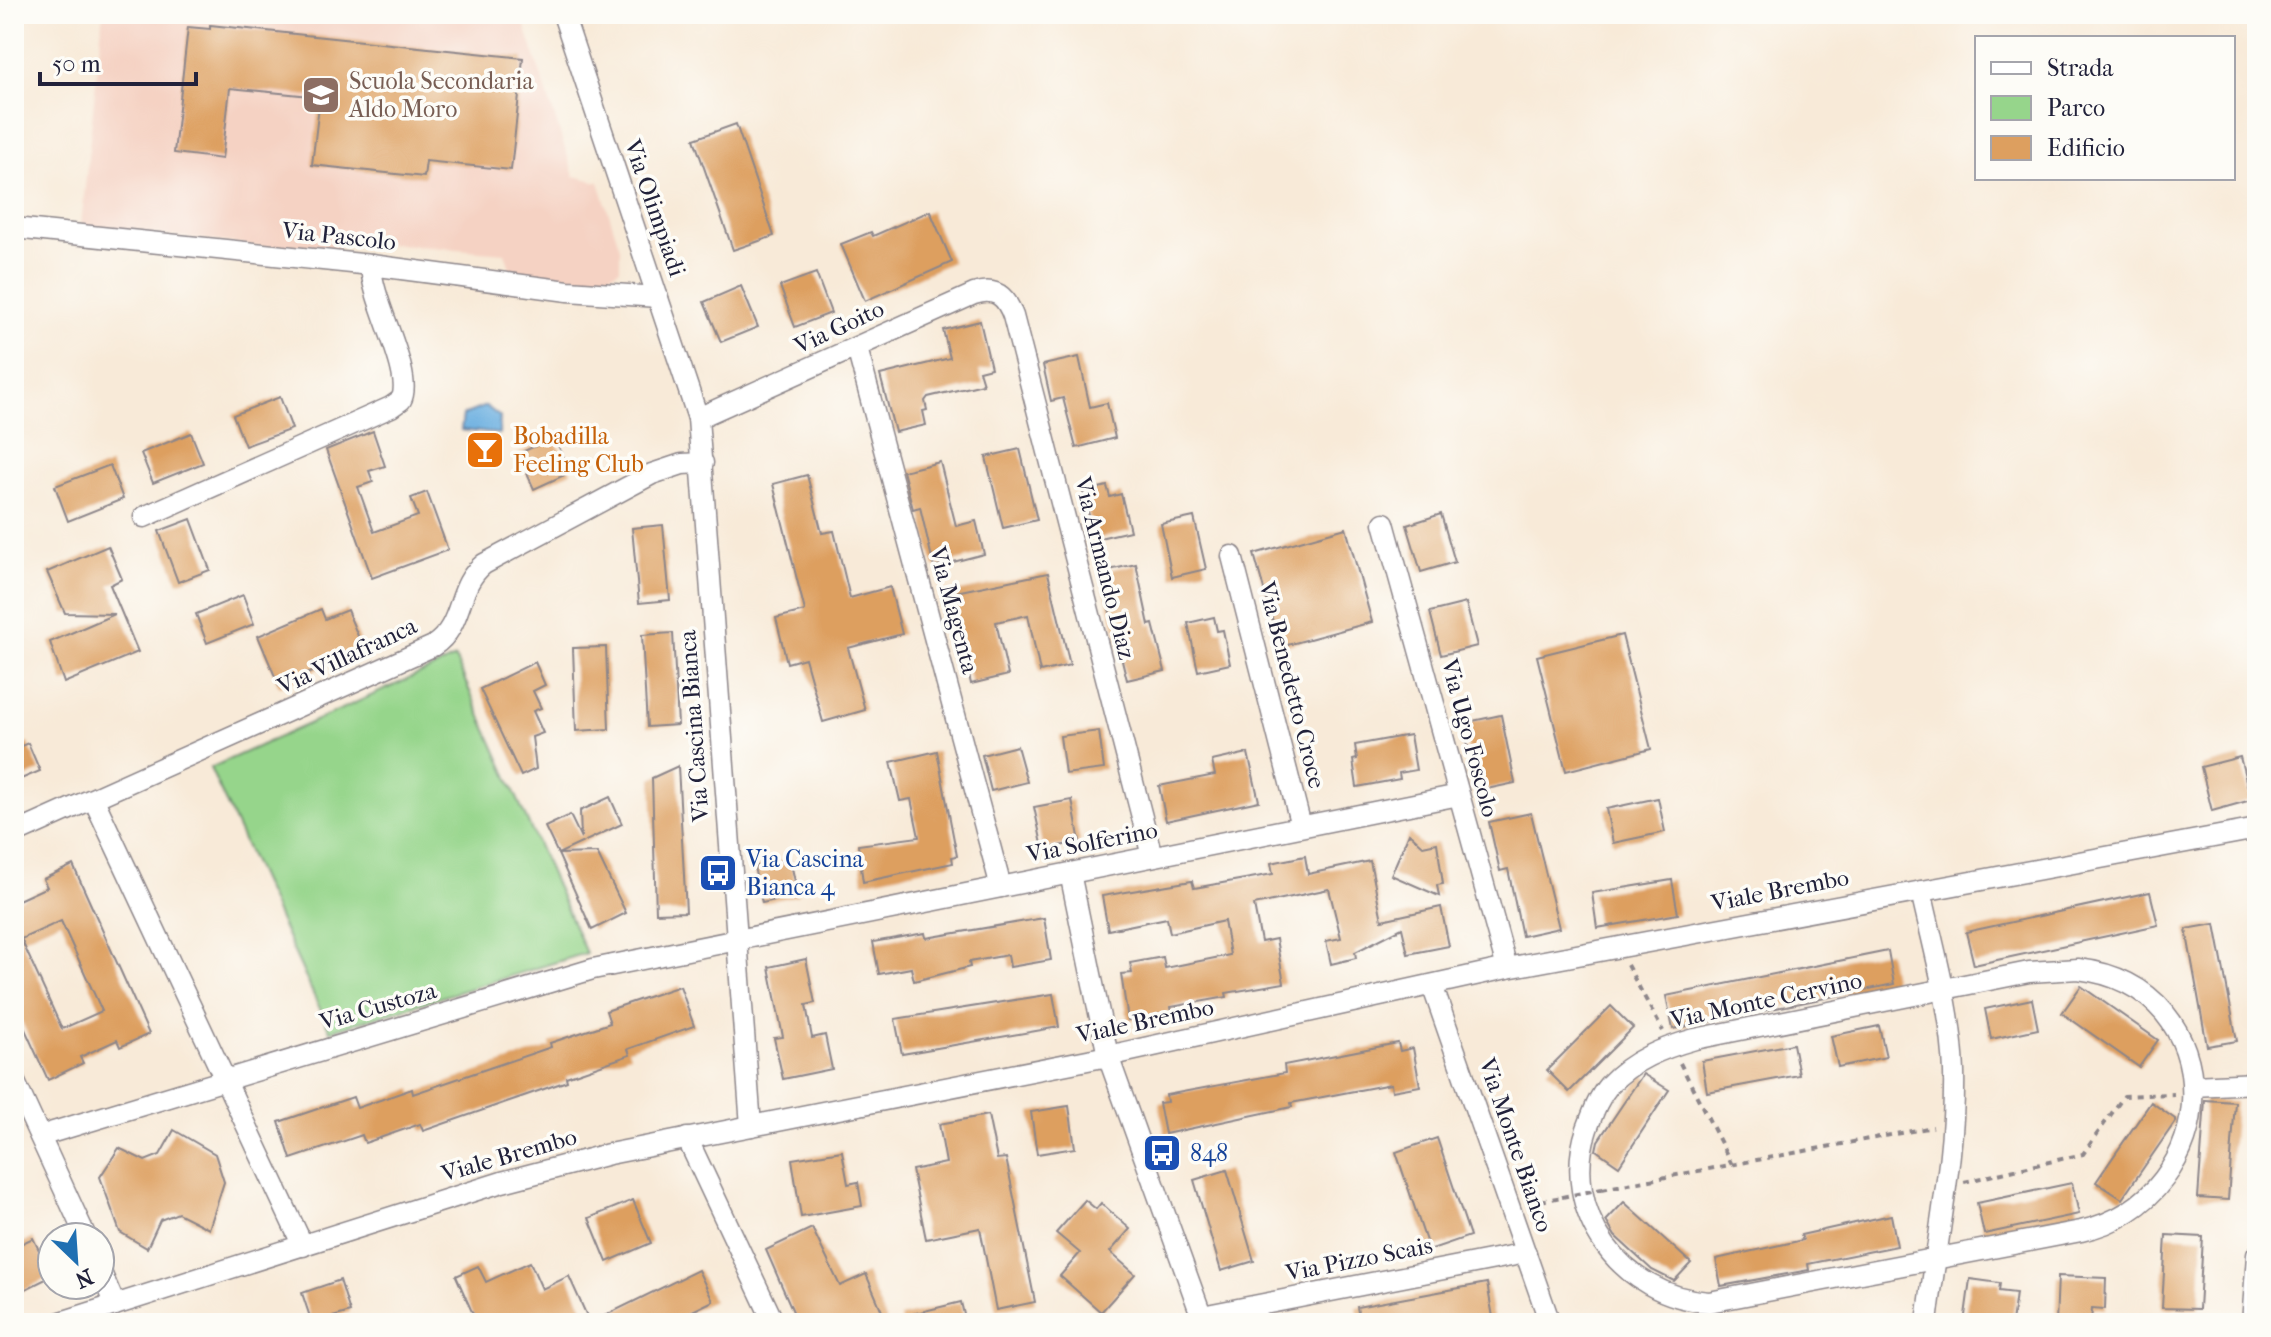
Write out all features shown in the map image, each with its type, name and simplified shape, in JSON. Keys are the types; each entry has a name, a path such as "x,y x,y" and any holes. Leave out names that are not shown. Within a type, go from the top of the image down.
{"street":[{"name":"Via Olimpiadi","path":"563,14 698,418"},
{"name":"Via Pascolo","path":"14,228 371,265 579,293 658,297"},
{"path":"144,517 401,400 404,381 373,293 371,265"},
{"name":"Via Goito","path":"698,418 979,292 993,291 1001,295"},
{"name":"Via Armando Diaz","path":"1001,295 1013,316 1152,856"},
{"name":"Via Magenta","path":"857,348 1001,887"},
{"name":"Via Cascina Bianca","path":"698,418 751,1126"},
{"name":"Via Villafranca","path":"14,834 433,646 453,627 466,583 484,564 652,474 675,466 703,463"},
{"name":"Via Ugo Foscolo","path":"1384,523 1507,968"},
{"name":"Via Benedetto Croce","path":"1232,556 1301,826"},
{"name":"Via Solferino","path":"735,940 1459,795"},
{"path":"94,800 303,1246"},
{"name":"Viale Brembo","path":"58,1323 502,1182 687,1138 1108,1056 1507,968 2257,829"},
{"path":"1070,873 1108,1056 1203,1320"},
{"path":"1921,891 1953,1048 1951,1124 1927,1323"},
{"name":"Via Custoza","path":"40,1136 593,969 735,940"},
{"name":"Via Monte Cervino","path":"2050,969 2083,970 2105,975 2143,995 2172,1024 2187,1054 2192,1090 2187,1130 2175,1163 2155,1192 2129,1214 2081,1231 1723,1301 1678,1298 1646,1284 1606,1247 1585,1210 1578,1175 1581,1150 1596,1105 1612,1082 1652,1054 1695,1039 1942,989 2050,969"},
{"name":"Via Monte Bianco","path":"1432,985 1550,1323"},
{"path":"14,1080 79,1221"},
{"path":"2192,1090 2257,1083"},
{"path":"687,1138 774,1323"},
{"name":"Via Pizzo Scais","path":"1203,1320 1526,1253"},
{"path":"2252,1323 2257,1255"},
{"path":"113,1301 115,1305"}],"path":[{"path":"1943,1187 2083,1154 2124,1096 2192,1090"},
{"path":"1511,1206 1951,1124"}],"shaded area":[{"name":"Scuola Secondaria Aldo Moro","path":"103,14 521,14 574,176 599,182 620,248 620,269 602,279 512,274 505,253 345,240 332,255 81,225"}],"green space":[{"path":"455,658 586,953 330,1031 210,768"}],"water":[{"path":"486,406 500,417 499,434 461,430 463,415"}],"building":[{"name":"Scuola Secondaria Aldo Moro","path":"210,25 523,58 511,170 426,161 424,177 312,165 320,97 230,88 222,159 174,153 188,27 210,29"},
{"path":"736,124 774,236 733,250 694,139"},
{"path":"930,211 952,262 865,301 841,244 871,232 873,236"},
{"path":"816,273 831,313 795,327 780,286"},
{"path":"741,286 758,327 721,342 704,302"},
{"path":"980,321 991,368 979,371 983,384 928,397 925,401 927,410 923,411 926,425 895,432 880,375 950,358 943,330"},
{"path":"1079,357 1090,407 1107,403 1115,438 1076,448 1063,398 1051,401 1043,365"},
{"path":"280,397 292,429 245,446 233,415"},
{"path":"373,431 385,466 369,471 373,482 358,487 374,532 418,516 411,498 427,492 448,550 372,578 326,450"},
{"path":"191,433 203,463 153,483 141,453"},
{"path":"554,437 571,472 534,489 518,454"},
{"path":"1020,449 1037,520 1003,528 986,457"},
{"path":"940,462 956,526 976,521 984,554 934,567 920,507 913,509 903,471"},
{"path":"110,465 123,499 68,521 55,486"},
{"path":"807,475 822,533 834,531 850,598 890,587 902,634 848,648 865,710 823,722 805,658 787,663 776,618 805,611 773,484"},
{"path":"1107,486 1110,497 1121,494 1130,531 1095,539 1083,492"},
{"path":"1441,514 1455,562 1421,572 1407,525"},
{"path":"1194,517 1206,569 1172,577 1161,524"},
{"path":"191,519 210,570 178,582 159,531"},
{"path":"663,525 670,600 639,603 632,528"},
{"path":"1346,528 1372,622 1280,647 1254,554"},
{"path":"108,546 122,579 110,585 138,652 64,683 50,642 115,614 65,613 47,572"},
{"path":"1136,564 1149,625 1153,624 1165,671 1127,680 1100,572"},
{"path":"1048,573 1070,665 1040,672 1028,615 996,622 1008,675 971,684 958,627 948,629 941,595"},
{"path":"243,595 254,624 207,643 196,614"},
{"path":"1466,603 1477,646 1441,655 1430,612"},
{"path":"321,609 325,619 347,610 364,650 279,686 258,636"},
{"path":"1214,617 1217,631 1223,630 1230,664 1198,671 1188,623"},
{"path":"673,633 678,725 647,727 642,635"},
{"path":"1622,635 1651,749 1566,771 1537,656"},
{"path":"606,647 609,729 576,731 573,648"},
{"path":"535,662 545,685 533,691 541,708 533,711 543,733 532,737 536,769 521,776 480,689"},
{"path":"1501,715 1515,783 1477,791 1463,723"},
{"path":"1099,731 1104,769 1065,774 1060,736"},
{"path":"1410,735 1416,770 1399,773 1400,779 1357,787 1353,760 1357,759 1355,745"},
{"path":"28,743 40,771 14,782 14,749"},
{"path":"1017,746 1027,782 991,791 982,755"},
{"path":"937,751 957,856 952,857 953,863 863,882 858,845 919,837 911,799 900,801 891,762"},
{"path":"1248,753 1259,801 1166,821 1159,786 1215,775 1212,761"},
{"path":"2240,757 2251,800 2212,811 2201,767"},
{"path":"678,766 686,912 656,913 652,778"},
{"path":"610,797 622,824 558,854 545,827 570,815 581,838 580,811"},
{"path":"1658,798 1665,832 1613,843 1606,809"},
{"path":"1072,800 1080,842 1043,849 1034,807"},
{"path":"1531,813 1559,928 1522,936 1508,869 1500,871 1489,822"},
{"path":"1409,833 1423,846 1437,843 1443,884 1437,885 1439,896 1391,875"},
{"path":"597,853 626,913 592,930 558,854"},
{"path":"1305,856 1308,874 1370,861 1382,920 1441,907 1449,946 1408,954 1402,928 1355,952 1356,958 1331,964 1326,941 1341,938 1329,889 1254,905 1261,942 1276,939 1284,983 1226,993 1227,997 1171,1007 1172,1012 1128,1020 1121,974 1132,973 1130,963 1163,957 1165,968 1230,955 1224,921 1170,933 1167,918 1108,930 1102,896 1192,881 1194,888 1273,874 1271,863"},
{"path":"790,859 798,895 762,903 754,867"},
{"path":"73,865 149,1034 120,1047 117,1040 80,1057 83,1063 48,1080 14,1005 14,902 47,887 43,879","holes":["61,921 102,1011 62,1029 21,939"]},
{"path":"1672,880 1678,914 1597,928 1592,893"},
{"path":"2150,892 2158,925 1974,965 1966,932"},
{"path":"1044,918 1051,960 1010,967 1008,955 969,962 970,967 914,981 911,968 879,974 873,942 925,933 926,938"},
{"path":"2215,924 2237,1041 2207,1046 2186,929"},
{"path":"1888,951 1894,984 1673,1029 1666,996"},
{"path":"806,959 815,1003 806,1005 812,1038 825,1035 832,1069 783,1079 774,1038 783,1037 769,967"},
{"path":"680,986 694,1026 628,1049 630,1055 566,1077 567,1081 423,1131 420,1124 365,1143 362,1135 291,1159 279,1122 353,1097 357,1108 412,1089 413,1094 551,1047 550,1043 610,1023 606,1011"},
{"path":"2081,986 2158,1040 2139,1067 2062,1013"},
{"path":"1053,994 1059,1027 902,1054 895,1019"},
{"path":"2032,999 2038,1029 1991,1039 1985,1009"},
{"path":"1611,1006 1633,1028 1569,1092 1547,1070"},
{"path":"1879,1026 1886,1057 1838,1067 1831,1036"},
{"path":"1398,1043 1400,1051 1413,1048 1420,1086 1392,1091 1391,1084 1291,1103 1292,1107 1165,1134 1159,1103 1167,1102 1166,1095 1285,1073 1284,1065"},
{"path":"1793,1044 1799,1075 1707,1092 1702,1061"},
{"path":"1643,1074 1669,1090 1619,1166 1596,1150 1598,1141"},
{"path":"2205,1100 2235,1102 2228,1200 2198,1198"},
{"path":"2151,1102 2175,1122 2122,1199 2096,1182"},
{"path":"1069,1106 1075,1148 1037,1154 1031,1112"},
{"path":"988,1115 997,1159 1006,1158 1035,1302 996,1310 980,1228 926,1239 912,1170 946,1163 939,1124"},
{"path":"174,1130 215,1154 224,1182 209,1229 178,1213 160,1220 147,1248 120,1232 100,1177 119,1148 145,1161 160,1155"},
{"path":"1437,1138 1470,1236 1429,1250 1396,1152"},
{"path":"842,1151 848,1184 858,1182 862,1206 801,1217 792,1159"},
{"path":"1227,1170 1254,1261 1221,1271 1194,1180"},
{"path":"2072,1183 2079,1214 1984,1234 1977,1203"},
{"path":"633,1200 651,1243 607,1262 589,1218"},
{"path":"1085,1200 1096,1209 1101,1203 1130,1229 1110,1252 1135,1274 1101,1312 1060,1276 1080,1253 1056,1233"},
{"path":"1624,1202 1691,1263 1674,1281 1652,1270 1615,1236 1606,1221"},
{"path":"1891,1215 1897,1246 1808,1264 1809,1270 1721,1286 1716,1259 1803,1240 1801,1235"},
{"path":"812,1228 840,1286 866,1274 887,1323 798,1323 766,1250"},
{"path":"2166,1235 2203,1237 2199,1309 2162,1308"},
{"path":"33,1238 36,1244 36,1284 14,1295 14,1247"},
{"path":"530,1262 542,1289 569,1276 590,1323 477,1323 456,1276 478,1266 486,1282"},
{"path":"698,1270 713,1301 668,1323 590,1323"},
{"path":"2058,1276 2106,1278 2105,1309 2092,1308 2091,1323 2056,1323"},
{"path":"1970,1279 2000,1283 1999,1291 2016,1293 2012,1323 1964,1323"},
{"path":"340,1280 350,1312 312,1323 302,1293"},
{"path":"1487,1283 1494,1323 1360,1323 1357,1307"},
{"path":"961,1302 966,1323 901,1323 900,1317"}],"place":[{"name":"Scuola Secondaria Aldo Moro","path":"321,95"},
{"name":"Bobadilla Feeling Club","path":"485,450"},
{"name":"Via Cascina Bianca 4","path":"718,873"},
{"name":"848","path":"1162,1153"}]}
